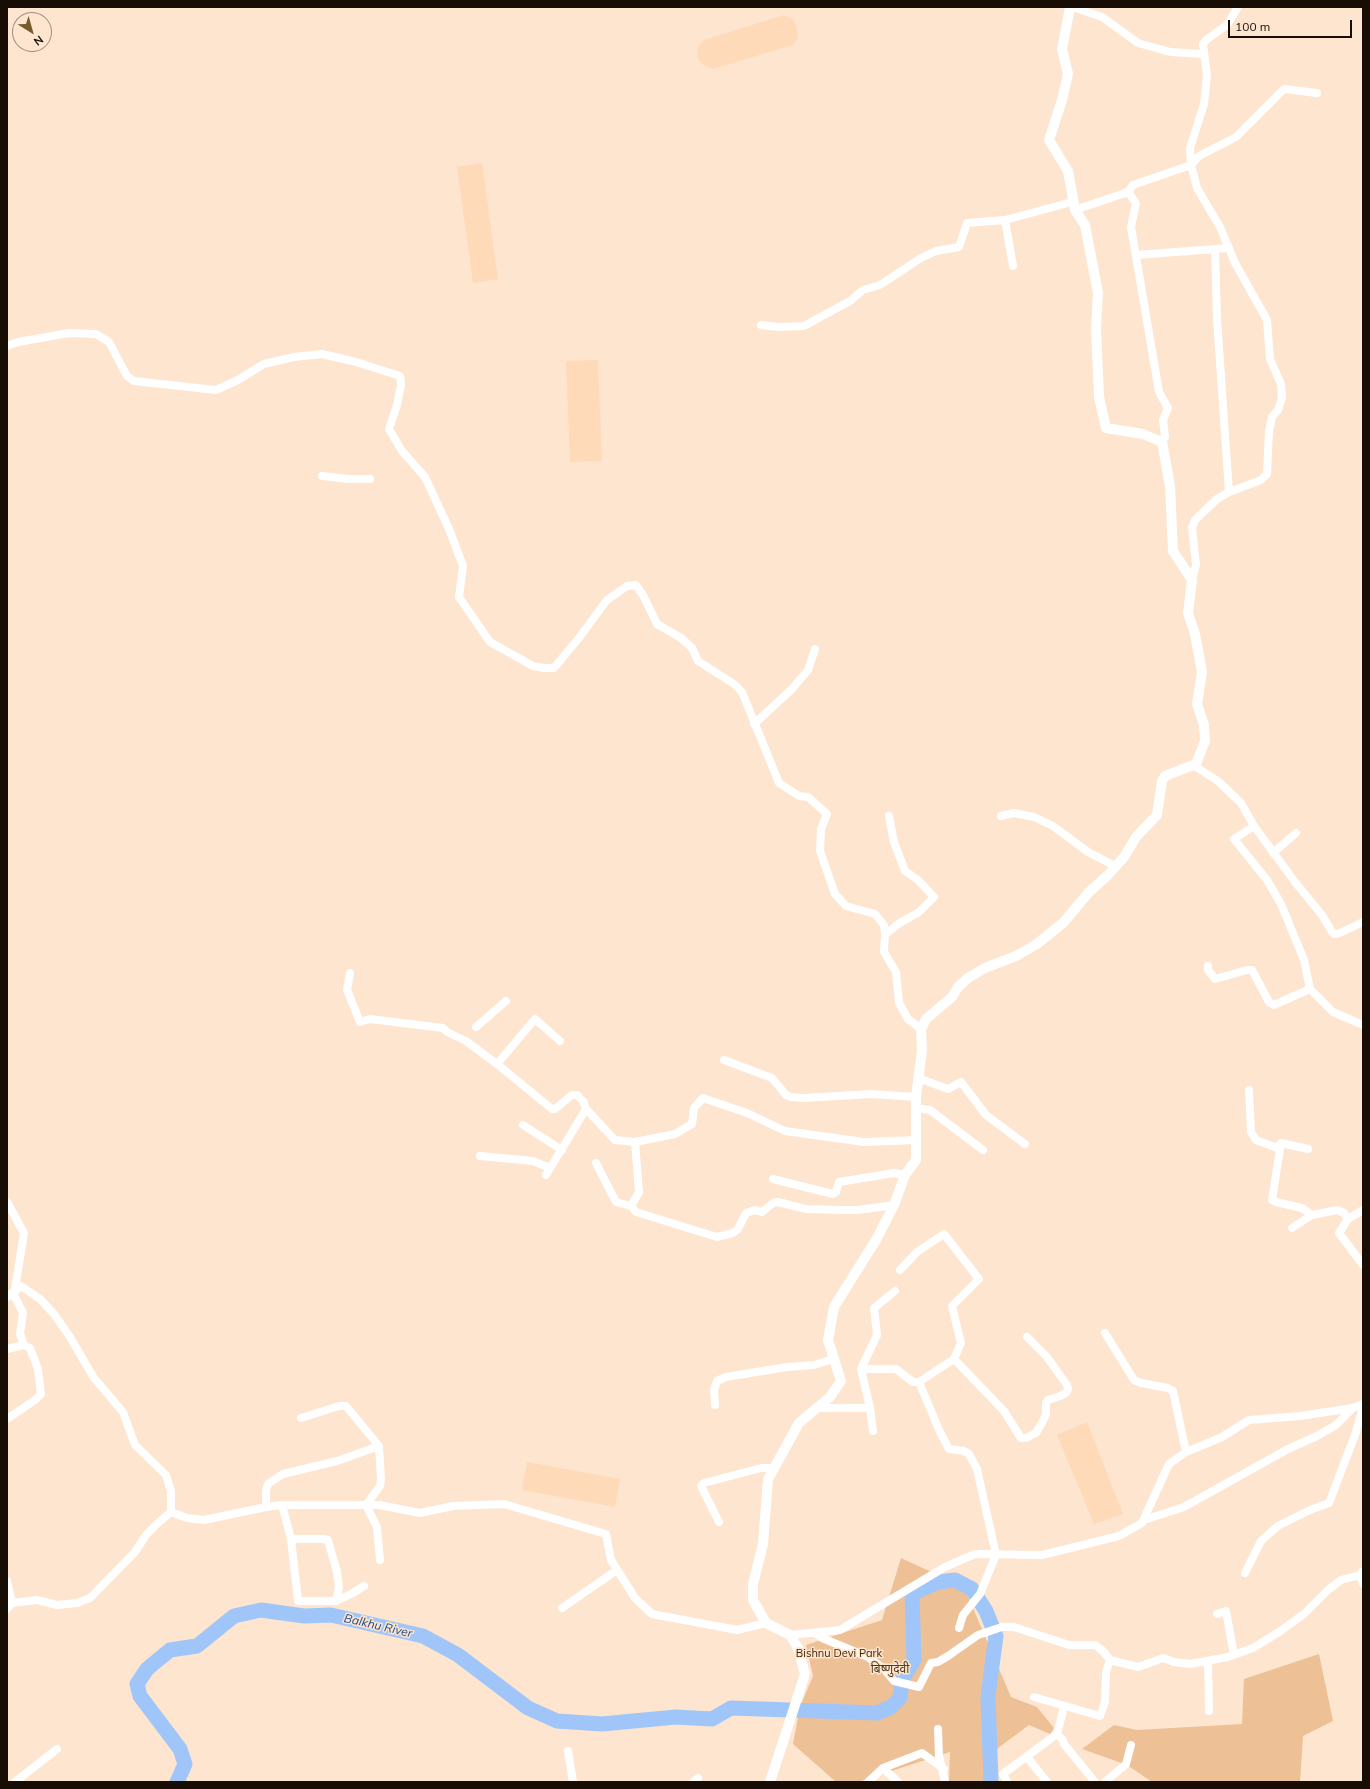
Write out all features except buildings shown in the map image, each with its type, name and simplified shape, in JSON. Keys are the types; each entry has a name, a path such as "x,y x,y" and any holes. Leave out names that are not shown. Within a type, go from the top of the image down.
{"street":[{"path":"1070,7 1062,49 1068,74 1062,100 1049,140 1068,171 1074,206 1085,224 1098,293 1096,328 1099,397 1106,428 1143,434 1162,442"},
{"path":"1074,7 1102,17 1138,43 1170,52 1203,54"},
{"path":"1238,7 1227,25 1202,44 1208,75 1204,104 1190,148 1191,165 1197,188 1220,227 1229,248 1267,320 1270,359 1281,384 1282,398 1278,410 1272,417 1269,431 1268,474 1261,480 1229,492 1203,512 1195,520 1192,528 1196,565 1192,580 1188,613 1195,634 1202,672 1197,704 1204,725 1205,741 1196,764 1193,765 1218,781 1241,803 1254,826 1273,853 1322,915 1334,934 1340,934 1363,922"},
{"path":"761,325 779,327 804,326 850,301 863,290 880,285 921,258 936,252 959,247 967,223 1005,220 1074,206 1128,192 1133,185 1191,165 1199,156 1236,137 1284,89 1318,93"},
{"path":"1128,192 1136,203 1131,228 1159,392 1168,408 1163,420 1165,437 1162,442 1170,486 1173,550 1192,580"},
{"path":"1005,220 1013,266"},
{"path":"1136,255 1229,248"},
{"path":"1215,249 1217,319 1229,492"},
{"path":"7,346 18,342 69,333 96,334 109,342 127,376 134,381 216,390 238,380 264,364 294,357 322,354 356,362 400,376 401,385 397,405 389,429 402,450 426,477 450,529 462,566 459,597 490,642 533,666 554,668 607,600 627,586 636,585 643,594 658,624 681,638 692,648 698,660 734,684 742,692 778,783 799,796 808,797 827,814 820,829 820,852 835,894 846,906 875,914 884,924 884,952 896,972 899,1003 908,1019 921,1029"},
{"path":"322,476 348,479 370,479"},
{"path":"754,724 792,689 808,670 815,649"},
{"path":"1196,764 1165,776 1162,781 1157,815 1136,837 1124,856 1115,866 1067,918 1045,939 1016,956 985,968 968,978 958,987 952,997 926,1019 921,1029 922,1050 916,1097 916,1160 905,1175 894,1205 876,1240 834,1307 828,1340 833,1359 842,1381 830,1398 816,1408 800,1423 768,1479 763,1544 753,1584 753,1600 766,1623 790,1635 840,1630 945,1567 975,1554 1042,1555 1119,1536 1142,1523 1169,1464 1186,1452 1222,1437 1248,1420 1300,1416 1354,1408 1363,1404"},
{"path":"1001,816 1014,812 1053,826 1088,852 1115,866"},
{"path":"885,935 898,924 919,912 934,898 918,880 905,871 894,842 889,816"},
{"path":"1254,826 1234,839 1267,880 1281,904 1304,960 1310,988 1333,1012 1363,1025"},
{"path":"1273,853 1296,833"},
{"path":"1208,966 1208,970 1215,979 1252,970 1269,1002 1274,1005 1310,988"},
{"path":"350,973 347,990 360,1022 370,1019 437,1026 466,1042 497,1064 552,1109 555,1109 575,1094 583,1101 586,1109 615,1140 635,1142 674,1134 692,1124 694,1108 703,1098 747,1113 786,1131 864,1142 917,1140"},
{"path":"476,1027 506,1001"},
{"path":"497,1064 535,1019 560,1041"},
{"path":"724,1060 772,1078 786,1095 791,1096 803,1098 871,1094 916,1097"},
{"path":"918,1078 948,1089 961,1082 986,1115 1025,1144"},
{"path":"1249,1090 1253,1137 1256,1140 1280,1149"},
{"path":"916,1108 930,1110 983,1150"},
{"path":"480,1156 533,1161 548,1171 586,1109"},
{"path":"523,1126 562,1150"},
{"path":"631,1206 639,1192 635,1142"},
{"path":"1308,1149 1281,1143 1279,1145 1280,1149 1272,1200 1302,1208 1312,1215"},
{"path":"596,1163 616,1202 631,1206 636,1212 717,1237 733,1233 738,1229 746,1214 755,1210 762,1212 773,1203 778,1202 806,1209 843,1210 858,1210 894,1205"},
{"path":"773,1178 833,1194 836,1192 839,1182 894,1173 905,1175"},
{"path":"7,1202 24,1233 14,1295 16,1302 23,1313 20,1334 24,1345"},
{"path":"1292,1228 1312,1215 1337,1210 1344,1213 1348,1219"},
{"path":"1363,1210 1348,1219 1339,1233 1363,1266"},
{"path":"861,1369 896,1369 913,1382 919,1382 954,1360 961,1343 952,1306 980,1279 944,1234 917,1252 900,1270"},
{"path":"7,1298 21,1286 40,1299 54,1314 70,1337 94,1378 123,1412 135,1445 166,1474 171,1491 171,1512"},
{"path":"873,1431 870,1408 861,1369 876,1335 874,1308 895,1291"},
{"path":"1105,1333 1134,1380 1141,1383 1168,1388 1173,1391 1186,1452"},
{"path":"954,1360 1004,1412 1021,1438 1026,1438 1036,1433 1043,1421 1046,1414 1046,1403 1048,1400 1066,1393 1068,1389 1068,1385 1047,1357 1027,1337"},
{"path":"7,1349 24,1345 30,1348 38,1369 41,1394 35,1400 7,1419"},
{"path":"715,1405 714,1390 717,1381 726,1377 787,1367 814,1365 833,1359"},
{"path":"919,1382 940,1432 949,1449 969,1454 977,1469 996,1555 980,1594 963,1615 959,1628"},
{"path":"301,1418 339,1406 346,1406 379,1446 380,1486 366,1505"},
{"path":"816,1408 870,1408"},
{"path":"1144,1520 1184,1507 1288,1449 1317,1436 1336,1425 1354,1408"},
{"path":"1245,1573 1261,1541 1278,1526 1310,1510 1329,1503 1351,1446 1363,1408"},
{"path":"266,1507 266,1491 268,1484 283,1474 337,1461 379,1446"},
{"path":"719,1522 701,1486 704,1483 761,1468 774,1468"},
{"path":"171,1512 187,1518 204,1520 282,1505 366,1505 420,1512 452,1506 504,1504 606,1534 611,1560 635,1598 652,1614 737,1630 766,1623"},
{"path":"282,1505 292,1539 298,1601 336,1601 364,1586"},
{"path":"366,1505 377,1527 380,1560"},
{"path":"7,1581 10,1606 37,1600 56,1605 77,1603 90,1598 135,1552 146,1535 171,1512"},
{"path":"292,1539 328,1540 338,1572 339,1587 336,1601"},
{"path":"562,1608 617,1570"},
{"path":"815,1633 822,1638 868,1657 884,1669 894,1681 919,1686 931,1663 938,1662 978,1635 996,1628 1014,1627 1069,1644 1095,1646 1103,1651 1110,1660 1138,1667 1163,1658 1174,1662 1190,1664 1234,1655 1253,1648 1304,1614 1329,1589 1341,1580 1361,1573 1363,1584"},
{"path":"1217,1614 1226,1612 1234,1655"},
{"path":"770,1782 805,1674 798,1648 790,1635"},
{"path":"1034,1697 1064,1707 1100,1716 1105,1702 1106,1672 1110,1660"},
{"path":"1208,1661 1209,1712"},
{"path":"1004,1780 1003,1774 1057,1734 1064,1707"},
{"path":"938,1729 939,1756 944,1769 946,1782"},
{"path":"1057,1734 1095,1782"},
{"path":"1105,1782 1126,1764 1131,1746"},
{"path":"15,1782 57,1749"},
{"path":"568,1751 573,1782"},
{"path":"868,1782 883,1768 922,1753 944,1769"},
{"path":"1027,1757 1047,1782"},
{"path":"883,1768 898,1782"}],"shaded area":[{"path":"784,15 793,19 797,29 798,38 793,45 713,69 703,65 697,57 698,46 704,40"},
{"path":"482,163 498,279 473,283 457,167"},
{"path":"598,360 602,461 570,462 566,361"},
{"path":"1087,1422 1123,1514 1094,1524 1057,1435"},
{"path":"527,1462 620,1479 615,1507 522,1490"}],"green space":[{"name":"Bishnu Devi Park","path":"901,1558 964,1587 1011,1697 1037,1707 1054,1728 1050,1734 1029,1725 990,1754 986,1782 949,1782 950,1752 858,1782 836,1782 793,1744 800,1707 813,1676 806,1645 882,1620"},
{"path":"1319,1654 1333,1721 1303,1736 1300,1782 1152,1782 1127,1765 1082,1749 1114,1725 1137,1730 1242,1724 1244,1679"}],"waterway":[{"name":"Balkhu River","path":"177,1782 185,1764 180,1749 140,1696 137,1684 147,1669 170,1650 197,1646 234,1616 261,1610 304,1616 331,1615 423,1636 458,1655 528,1708 557,1721 602,1724 676,1717 712,1719 731,1708 877,1713 891,1707 900,1698 902,1680 914,1660 912,1594 938,1582 955,1580 972,1589 986,1611 996,1636 988,1696 991,1782"}],"district":[{"name":"बिष्णुदेवी","path":"890,1669"}]}
